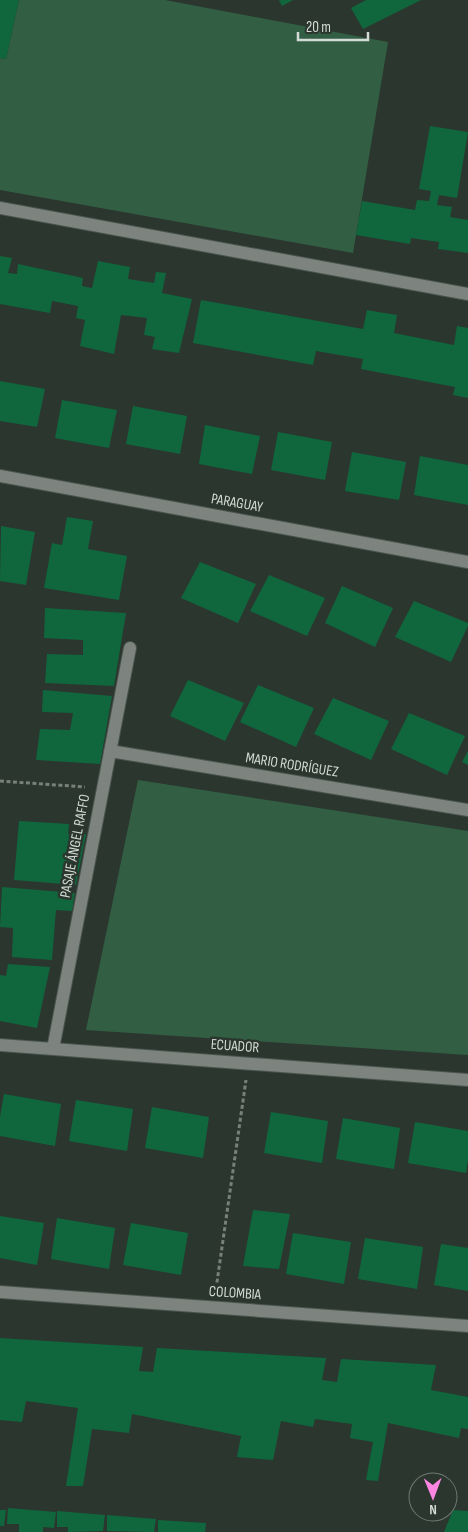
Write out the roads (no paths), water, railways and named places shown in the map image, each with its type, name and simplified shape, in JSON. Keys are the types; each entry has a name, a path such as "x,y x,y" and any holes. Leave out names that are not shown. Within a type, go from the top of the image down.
{"street":[{"path":"0,208 468,294"},
{"name":"PARAGUAY","path":"0,476 468,562"},
{"name":"PASAJE ÁNGEL RAFFO","path":"54,1049 130,648"},
{"name":"MARIO RODRÍGUEZ","path":"110,751 468,810"},
{"name":"ECUADOR","path":"0,1045 468,1080"},
{"name":"COLOMBIA","path":"0,1292 468,1326"}]}
